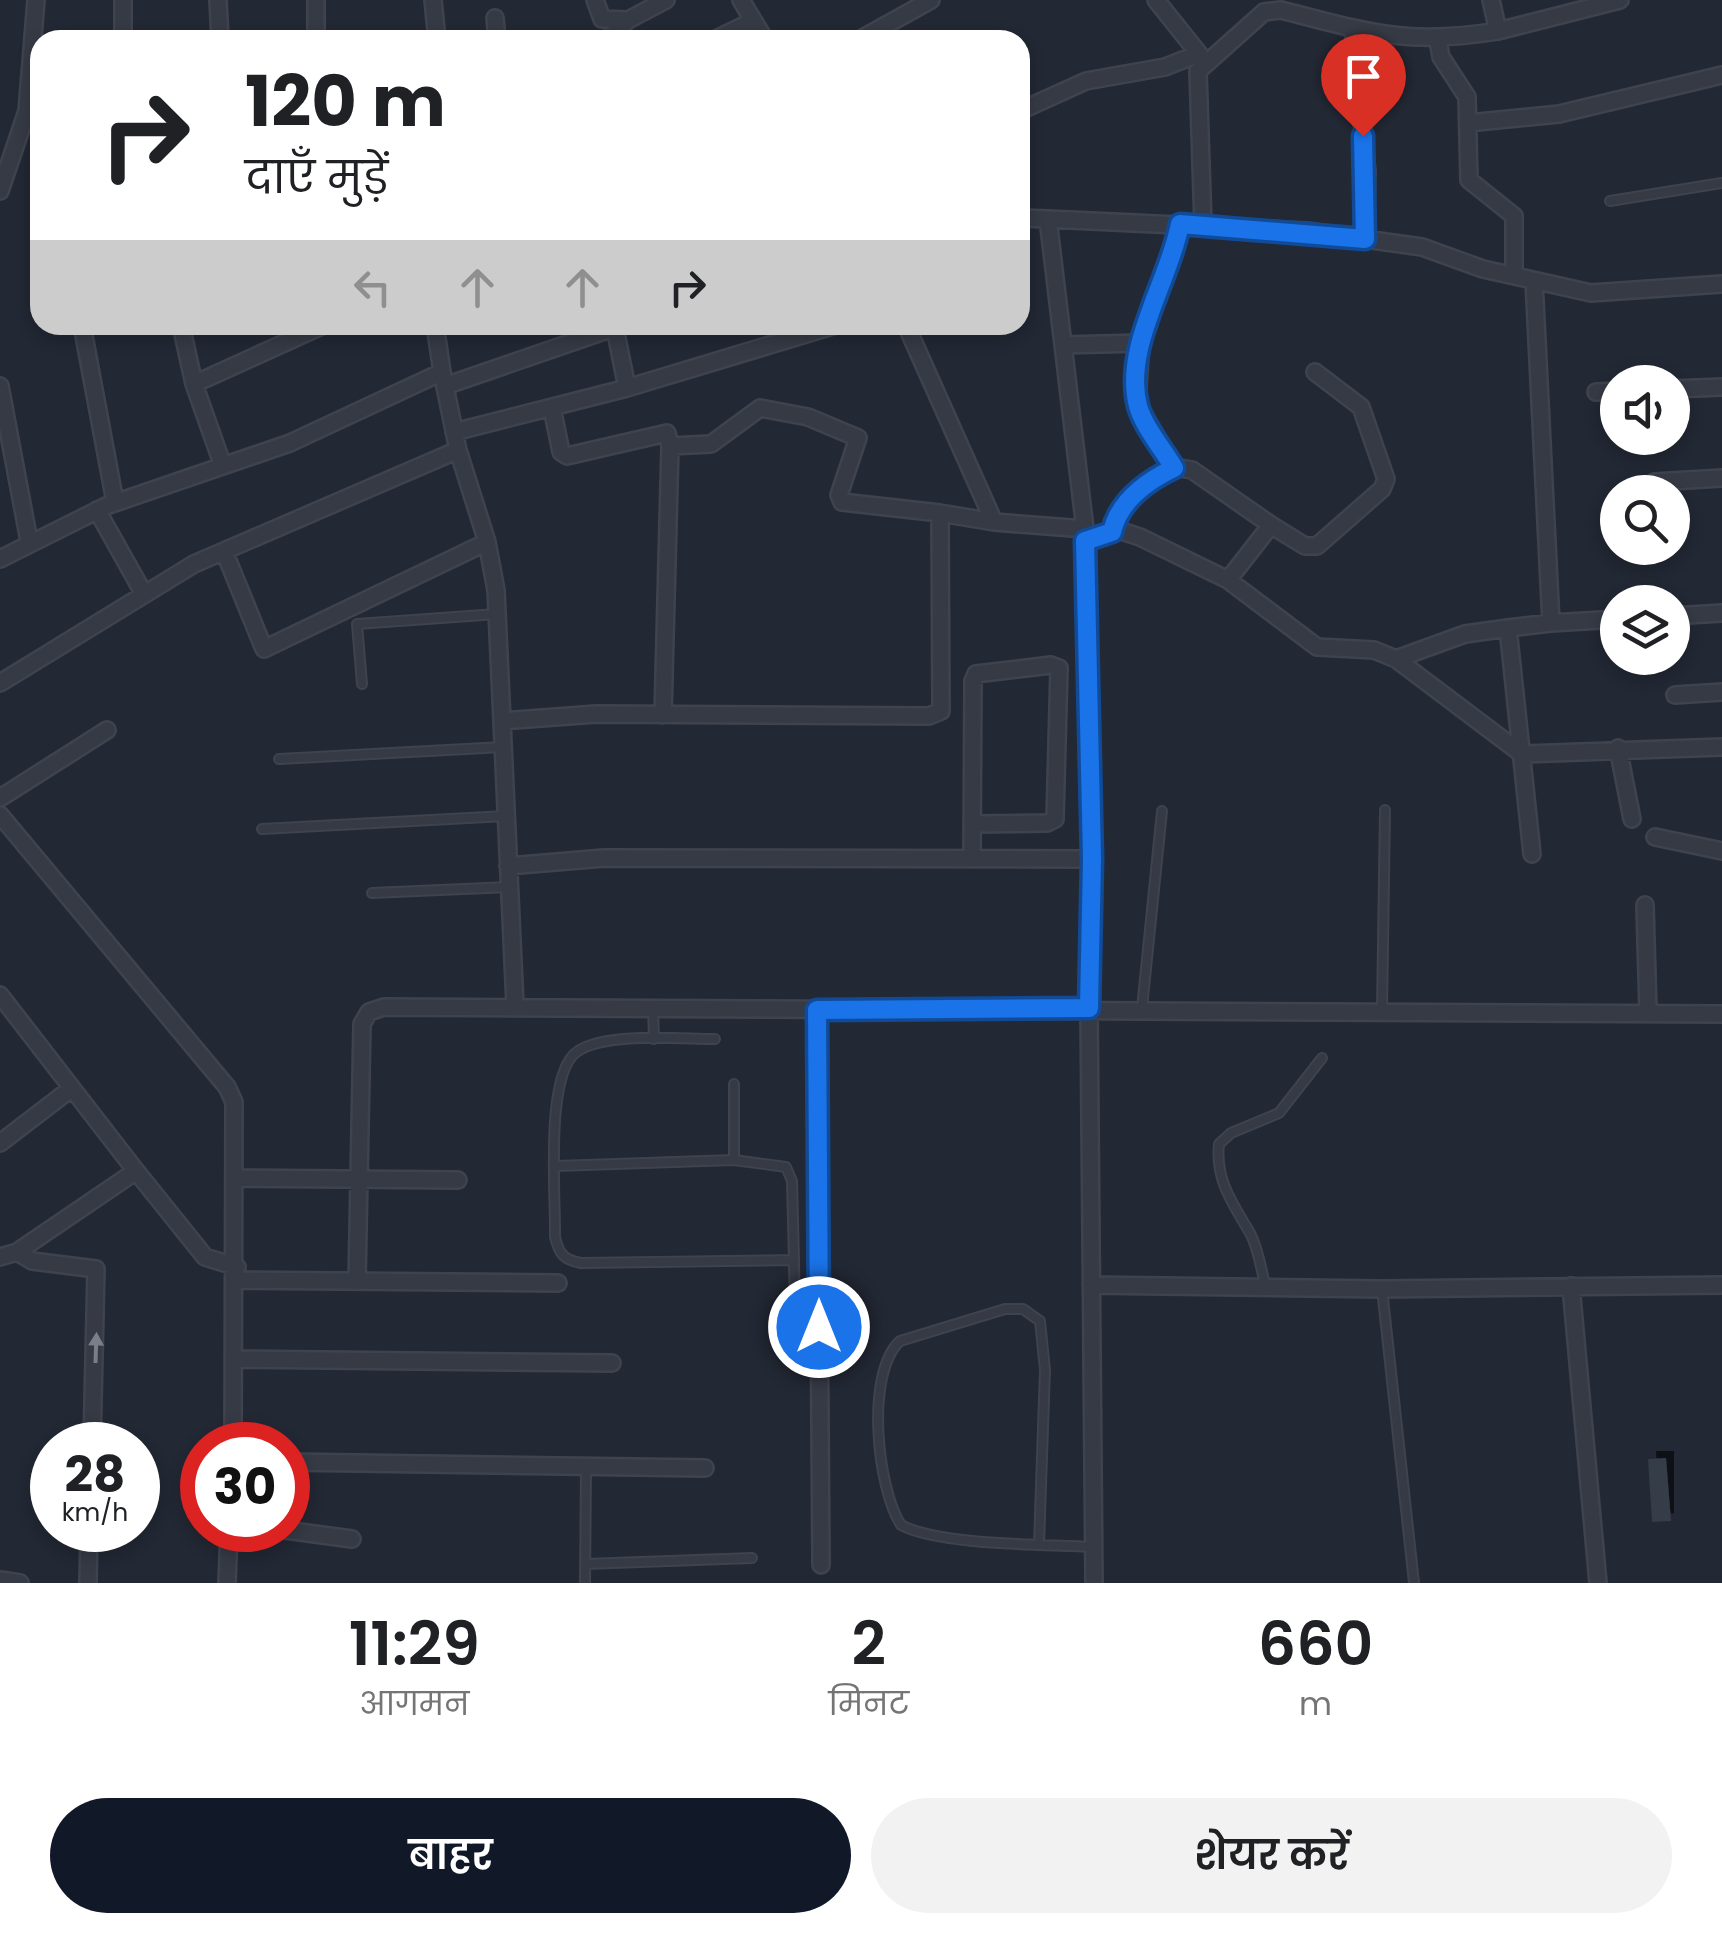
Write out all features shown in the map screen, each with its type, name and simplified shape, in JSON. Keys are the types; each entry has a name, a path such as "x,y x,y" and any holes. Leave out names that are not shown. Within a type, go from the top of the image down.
{"street":[{"path":"35,30 36,0"},
{"path":"123,0 124,30"},
{"path":"218,0 220,30"},
{"path":"316,0 316,30"},
{"path":"432,0 436,30"},
{"path":"594,0 602,19 628,20"},
{"path":"618,30 666,0"},
{"path":"742,0 759,30"},
{"path":"877,30 931,0"},
{"path":"1156,0 1202,59"},
{"path":"1492,0 1498,31"},
{"path":"1030,106 1086,81 1202,59 1264,12 1281,10 1394,38 1438,41 1498,31 1620,0"},
{"path":"495,18 497,30"},
{"path":"735,30 753,21"},
{"path":"1353,28 1367,172 1365,239"},
{"path":"1438,41 1441,58 1467,97 1469,180 1514,216 1514,276"},
{"path":"1202,59 1196,98 1203,226"},
{"path":"1468,123 1544,117 1722,75"},
{"path":"0,191 30,120"},
{"path":"1030,218 1180,224 1365,239 1422,247 1514,276 1591,293 1722,284"},
{"path":"1048,219 1085,535 1092,859 1089,1008 1094,1583"},
{"path":"1174,468 1137,403 1141,343 1174,255 1180,224"},
{"path":"1534,281 1551,623"},
{"path":"84,335 116,502"},
{"path":"183,335 194,384 224,466"},
{"path":"194,384 302,335"},
{"path":"436,335 458,450 488,542 497,614 515,1005"},
{"path":"0,559 116,502 290,444 443,379 589,335"},
{"path":"620,335 627,388"},
{"path":"454,432 627,388 803,335"},
{"path":"910,335 994,522"},
{"path":"1063,344 1141,343"},
{"path":"1112,532 1128,502 1145,484 1174,468 1192,470 1305,546 1317,546 1382,489 1386,479 1361,407 1315,372"},
{"path":"0,386 29,542"},
{"path":"1690,388 1722,387"},
{"path":"1596,392 1600,392"},
{"path":"552,408 561,452 567,456 662,431 670,446 664,715"},
{"path":"670,446 711,444 760,408 808,417 858,438 839,495 842,502 1085,535 1112,532 1140,537 1228,580 1317,647 1374,650 1396,659 1522,754 1722,747"},
{"path":"0,683 144,594 224,551 458,450"},
{"path":"1690,480 1722,478"},
{"path":"97,510 144,594"},
{"path":"502,721 664,715 928,716 941,711 940,513"},
{"path":"1228,580 1271,525"},
{"path":"224,551 264,649 488,542"},
{"path":"1690,615 1722,612"},
{"path":"1396,659 1465,634 1600,620"},
{"path":"1508,628 1532,854"},
{"path":"972,824 1047,824 1055,819 1059,668 1051,665 976,674 972,824 972,859"},
{"path":"1675,695 1722,692"},
{"path":"0,798 107,730"},
{"path":"1618,748 1632,819"},
{"path":"0,815 227,1087 234,1102 234,1422"},
{"path":"1655,837 1722,851"},
{"path":"508,866 604,858 1092,859"},
{"path":"1645,905 1648,1012"},
{"path":"4,1007 204,1257 236,1273 357,1282 558,1283"},
{"path":"357,1282 359,1051 362,1024 369,1012 384,1007 1722,1014"},
{"path":"817,1010 821,1564"},
{"path":"0,1143 72,1088"},
{"path":"0,1257 17,1252 136,1171"},
{"path":"236,1178 458,1180"},
{"path":"17,1252 32,1261 96,1269 93,1422"},
{"path":"1091,1285 1382,1289 1722,1285"},
{"path":"1571,1286 1598,1583"},
{"path":"236,1360 612,1363"},
{"path":"310,1463 705,1468"},
{"path":"310,1533 352,1539"},
{"path":"88,1583 89,1552"},
{"path":"227,1583 228,1552"},
{"path":"0,1580 20,1583"}],"lane":[{"path":"1610,201 1722,182"},
{"path":"362,684 357,624 497,614"},
{"path":"279,759 503,747"},
{"path":"1142,1008 1162,810"},
{"path":"1382,1010 1385,810"},
{"path":"262,829 506,816"},
{"path":"372,893 509,888"},
{"path":"653,1008 654,1039"},
{"path":"716,1039 592,1045 569,1059 560,1075 557,1099 555,1238 559,1252 569,1261 794,1260"},
{"path":"1266,1288 1256,1249 1216,1164 1219,1144 1230,1134 1278,1113 1322,1058"},
{"path":"734,1084 734,1160"},
{"path":"556,1166 734,1160 786,1167 792,1180 795,1331 781,1346"},
{"path":"1382,1289 1414,1583"},
{"path":"1040,1544 1045,1370 1040,1321 1023,1309 1005,1310 900,1341 888,1352 882,1374 880,1459 884,1487 901,1525 936,1535 1040,1544 1092,1547"},
{"path":"584,1583 586,1469"},
{"path":"585,1564 752,1558"}],"building":[{"path":"1666,1458 1671,1521 1652,1522 1648,1459"}],"route":[{"path":"819,1327 817,1010 1089,1008 1092,859 1085,541 1112,532 1115,519 1145,484 1174,468 1137,403 1141,343 1174,255 1180,224 1308,231 1365,239 1367,172 1363,136"}]}
